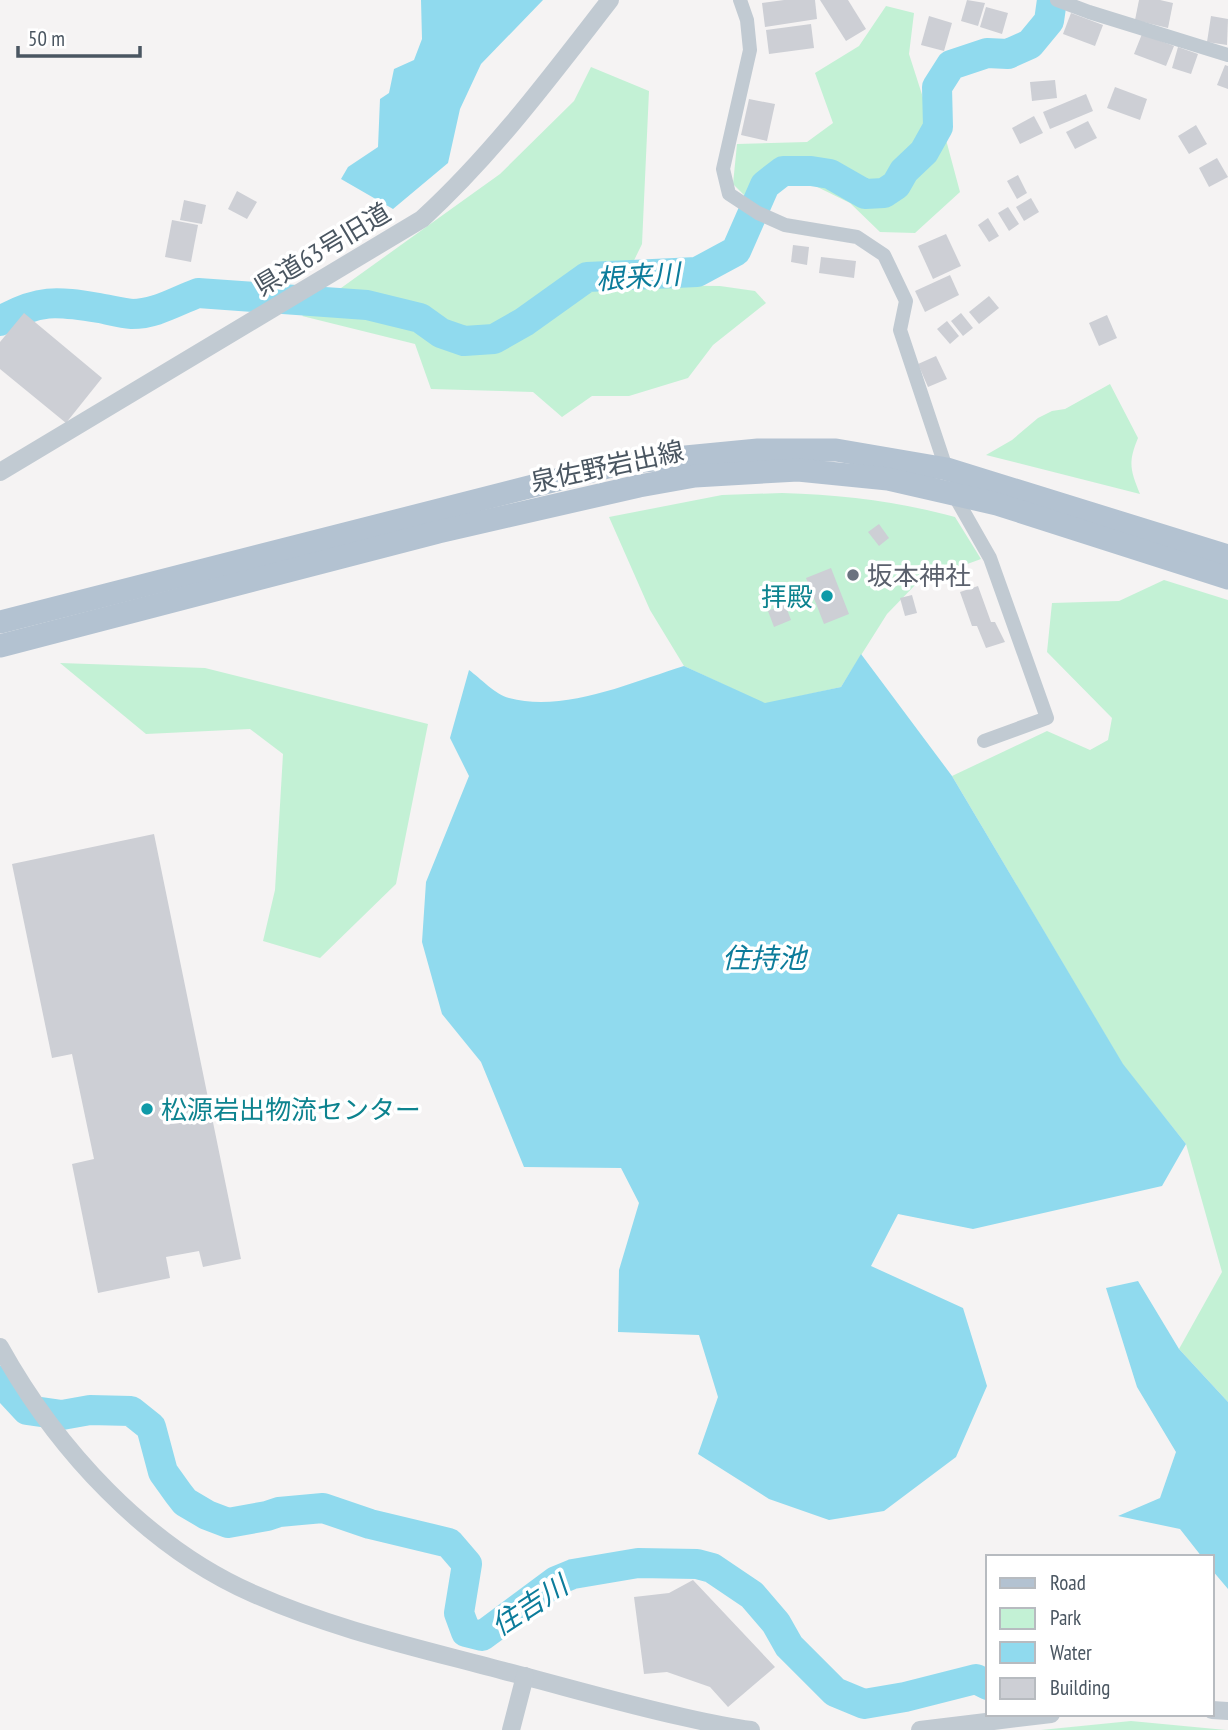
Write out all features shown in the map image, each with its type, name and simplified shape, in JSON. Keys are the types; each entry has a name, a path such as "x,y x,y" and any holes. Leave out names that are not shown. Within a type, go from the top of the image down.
{"main road":[{"name":"泉佐野岩出線","path":"0,622 623,463 758,450 836,450 947,469 1228,556"},
{"name":"泉佐野岩出線","path":"0,646 438,532 639,486 695,476 798,470 888,479 997,504 1228,578"}],"street":[{"name":"県道63号旧道","path":"0,472 422,219 458,186 518,118 611,0"},
{"path":"740,0 747,20 750,50 723,169 729,194 758,213 785,225 857,237 884,255 905,302 900,330 953,494 990,558 1047,718 984,741"},
{"path":"1057,0 1228,55"},
{"path":"0,1347 33,1402 102,1486 150,1530 201,1565 252,1594 351,1629 638,1707 751,1730"},
{"path":"511,1730 525,1676"},
{"path":"920,1730 1034,1716"}],"green space":[{"path":"886,6 914,13 909,54 926,107 945,136 960,192 915,233 880,232 850,203 805,181 745,196 733,184 737,144 807,142 833,123 815,73 859,46"},
{"path":"591,67 649,91 642,244 622,285 720,286 755,291 766,303 713,345 688,378 629,396 592,396 562,417 533,392 431,389 415,344 302,316 500,174 574,101"},
{"path":"1110,384 1138,438 1132,466 1140,494 986,455 1012,440 1038,418 1052,411 1065,409"},
{"path":"782,493 869,500 955,517 981,559 918,582 887,614 841,687 765,704 684,666 650,610 609,517 722,495"},
{"path":"1164,580 1228,600 1228,1402 1179,1349 1222,1272 1186,1144 1123,1065 952,776 1047,731 1090,750 1108,740 1112,718 1047,652 1052,603 1119,601"},
{"path":"60,663 205,668 428,724 396,884 320,958 263,941 275,890 283,754 250,729 146,734"},
{"path":"1131,1721 1226,1730 1041,1730"}],"water":[{"path":"421,0 543,0 481,64 460,109 448,163 393,209 341,179 348,167 378,147 380,99 389,93 394,69 414,60 422,39"},
{"name":"住持池","path":"861,654 952,776 1123,1064 1186,1144 1162,1186 973,1229 898,1214 871,1266 963,1308 987,1386 956,1457 884,1511 829,1520 769,1499 698,1454 718,1397 699,1335 618,1332 619,1270 639,1203 621,1168 524,1167 481,1062 442,1014 422,942 426,882 469,776 450,738 469,670 509,698 552,702 598,694 684,666 765,703 841,687"},
{"path":"1138,1281 1179,1349 1228,1402 1228,1589 1214,1572 1214,1555 1200,1555 1180,1529 1118,1516 1160,1498 1176,1452 1137,1387 1106,1288"}],"building":[{"path":"815,0 817,19 765,27 762,3"},
{"path":"820,0 848,0 866,29 846,41"},
{"path":"967,0 985,3 978,26 961,21"},
{"path":"1139,0 1173,3 1168,28 1135,20"},
{"path":"986,7 1008,13 1002,34 980,27"},
{"path":"1071,13 1103,25 1095,46 1063,34"},
{"path":"929,16 952,23 944,51 921,45"},
{"path":"1211,16 1228,19 1227,45 1207,42"},
{"path":"811,24 814,48 769,54 766,30"},
{"path":"1142,34 1174,46 1166,66 1134,54"},
{"path":"1178,47 1198,54 1191,74 1172,68"},
{"path":"1225,65 1228,66 1228,89 1217,85"},
{"path":"1055,80 1057,98 1032,101 1030,82"},
{"path":"1115,87 1147,99 1140,120 1107,108"},
{"path":"1086,94 1093,111 1050,129 1043,112"},
{"path":"749,99 775,104 767,141 741,135"},
{"path":"1034,116 1043,133 1020,144 1012,128"},
{"path":"1088,121 1097,138 1075,149 1066,132"},
{"path":"1196,125 1207,144 1189,154 1178,136"},
{"path":"1217,158 1228,177 1209,187 1199,168"},
{"path":"1018,175 1027,193 1017,199 1007,181"},
{"path":"237,191 257,202 247,219 228,209"},
{"path":"1031,198 1039,212 1024,221 1016,207"},
{"path":"184,200 206,205 202,224 180,220"},
{"path":"1008,207 1019,224 1009,231 998,213"},
{"path":"988,218 999,236 989,242 978,225"},
{"path":"172,220 198,225 191,262 165,257"},
{"path":"946,234 961,266 933,279 918,246"},
{"path":"793,245 809,247 807,265 791,262"},
{"path":"821,257 856,261 854,278 819,273"},
{"path":"950,275 959,295 925,312 915,291"},
{"path":"989,296 999,308 979,324 969,312"},
{"path":"24,313 102,378 66,423 0,369 0,342"},
{"path":"961,313 973,328 963,336 951,321"},
{"path":"1107,315 1117,338 1099,346 1089,323"},
{"path":"947,321 959,336 950,344 937,329"},
{"path":"936,356 947,379 928,387 918,364"},
{"path":"879,524 889,538 879,546 868,532"},
{"name":"拝殿","path":"831,568 849,614 824,624 806,578"},
{"path":"978,586 991,622 995,622 1005,642 986,648 977,626 972,626 960,592"},
{"path":"912,595 917,613 905,616 900,598"},
{"path":"785,604 791,620 774,627 768,611"},
{"name":"松源岩出物流センター","path":"154,834 241,1259 203,1267 199,1251 166,1257 170,1278 98,1293 72,1164 94,1159 72,1054 52,1058 12,864"},
{"path":"693,1580 775,1667 728,1707 710,1687 667,1672 644,1674 634,1597 669,1593"}],"waterway":[{"name":"根来川","path":"0,321 37,305 59,303 128,314 141,313 198,293 367,305 420,318 441,333 464,341 494,339 524,322 587,277 697,272 736,251 765,185 783,171 830,174 865,194 884,193 896,185 904,171 924,152 938,127 937,87 951,65 987,53 1008,54 1030,44 1049,21 1052,0"},
{"name":"住吉川","path":"0,1381 27,1410 62,1415 90,1410 131,1411 151,1427 163,1472 185,1502 228,1523 279,1512 323,1508 370,1524 449,1543 467,1564 459,1613 466,1632 482,1636 556,1581 573,1574 638,1563 697,1564 712,1568 752,1595 776,1623 789,1646 835,1692 864,1704 905,1697 976,1679 986,1684"}],"place":[{"name":"坂本神社","path":"853,575"},
{"name":"拝殿","path":"827,596"},
{"name":"松源岩出物流センター","path":"147,1109"}]}
